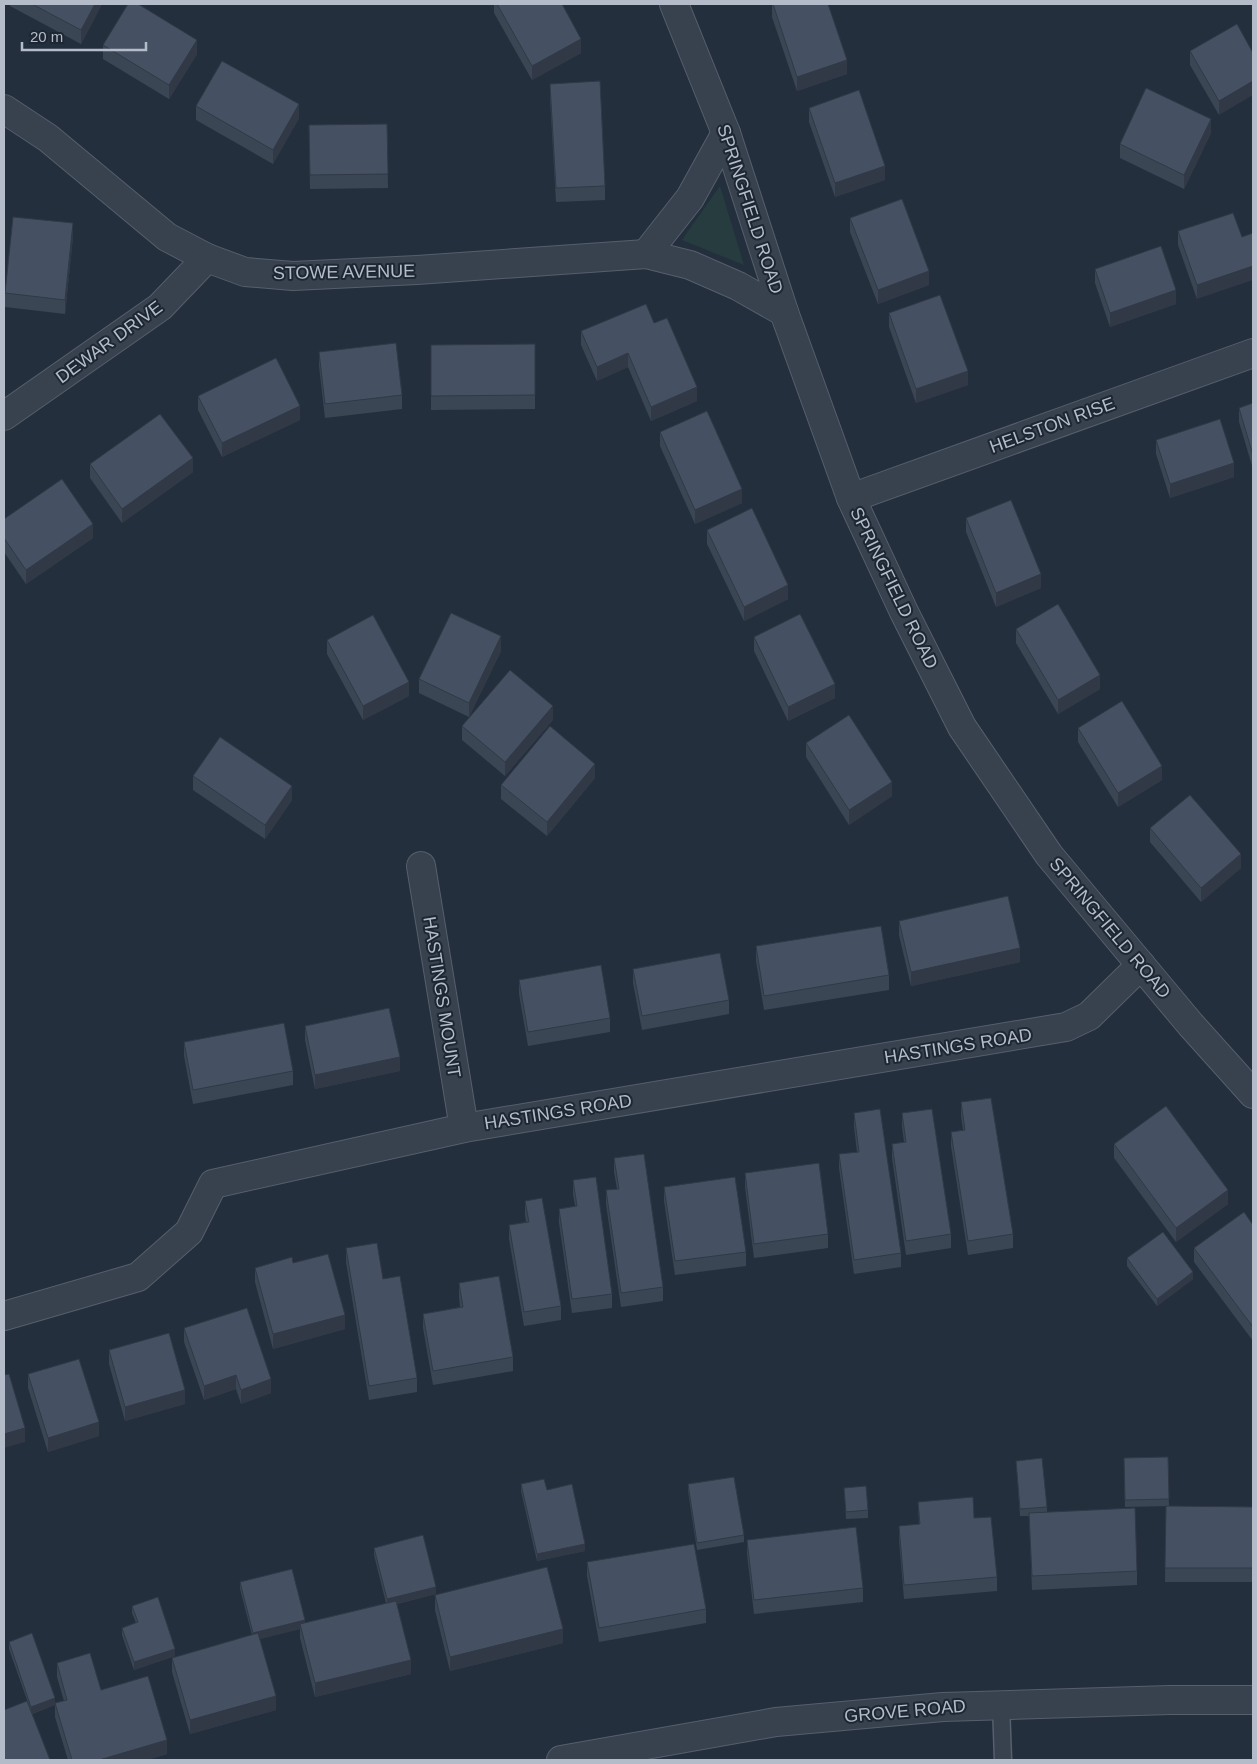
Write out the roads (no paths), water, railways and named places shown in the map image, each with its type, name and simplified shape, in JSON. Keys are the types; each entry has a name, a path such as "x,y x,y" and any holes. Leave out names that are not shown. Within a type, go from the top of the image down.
{"street":[{"name":"SPRINGFIELD ROAD","path":"674,4 726,133 784,312 851,498 904,612 962,727 1049,855 1191,1025 1253,1094"},
{"name":"STOWE AVENUE","path":"4,109 48,138 167,237 207,258 245,272 293,276 430,269 646,254 690,265 738,286 784,312"},
{"path":"646,254 690,198 726,133"},
{"name":"DEWAR DRIVE","path":"4,416 160,307 207,258"},
{"name":"HELSTON RISE","path":"851,498 1253,353"},
{"name":"HASTINGS MOUNT","path":"421,866 464,1128"},
{"name":"HASTINGS ROAD","path":"4,1316 138,1277 189,1232 213,1184 464,1128 1066,1028 1089,1016 1141,965"},
{"name":"GROVE ROAD","path":"561,1760 776,1722 943,1707 1160,1700 1253,1700"}],"lane":[{"path":"1001,1704 1003,1760"}]}
